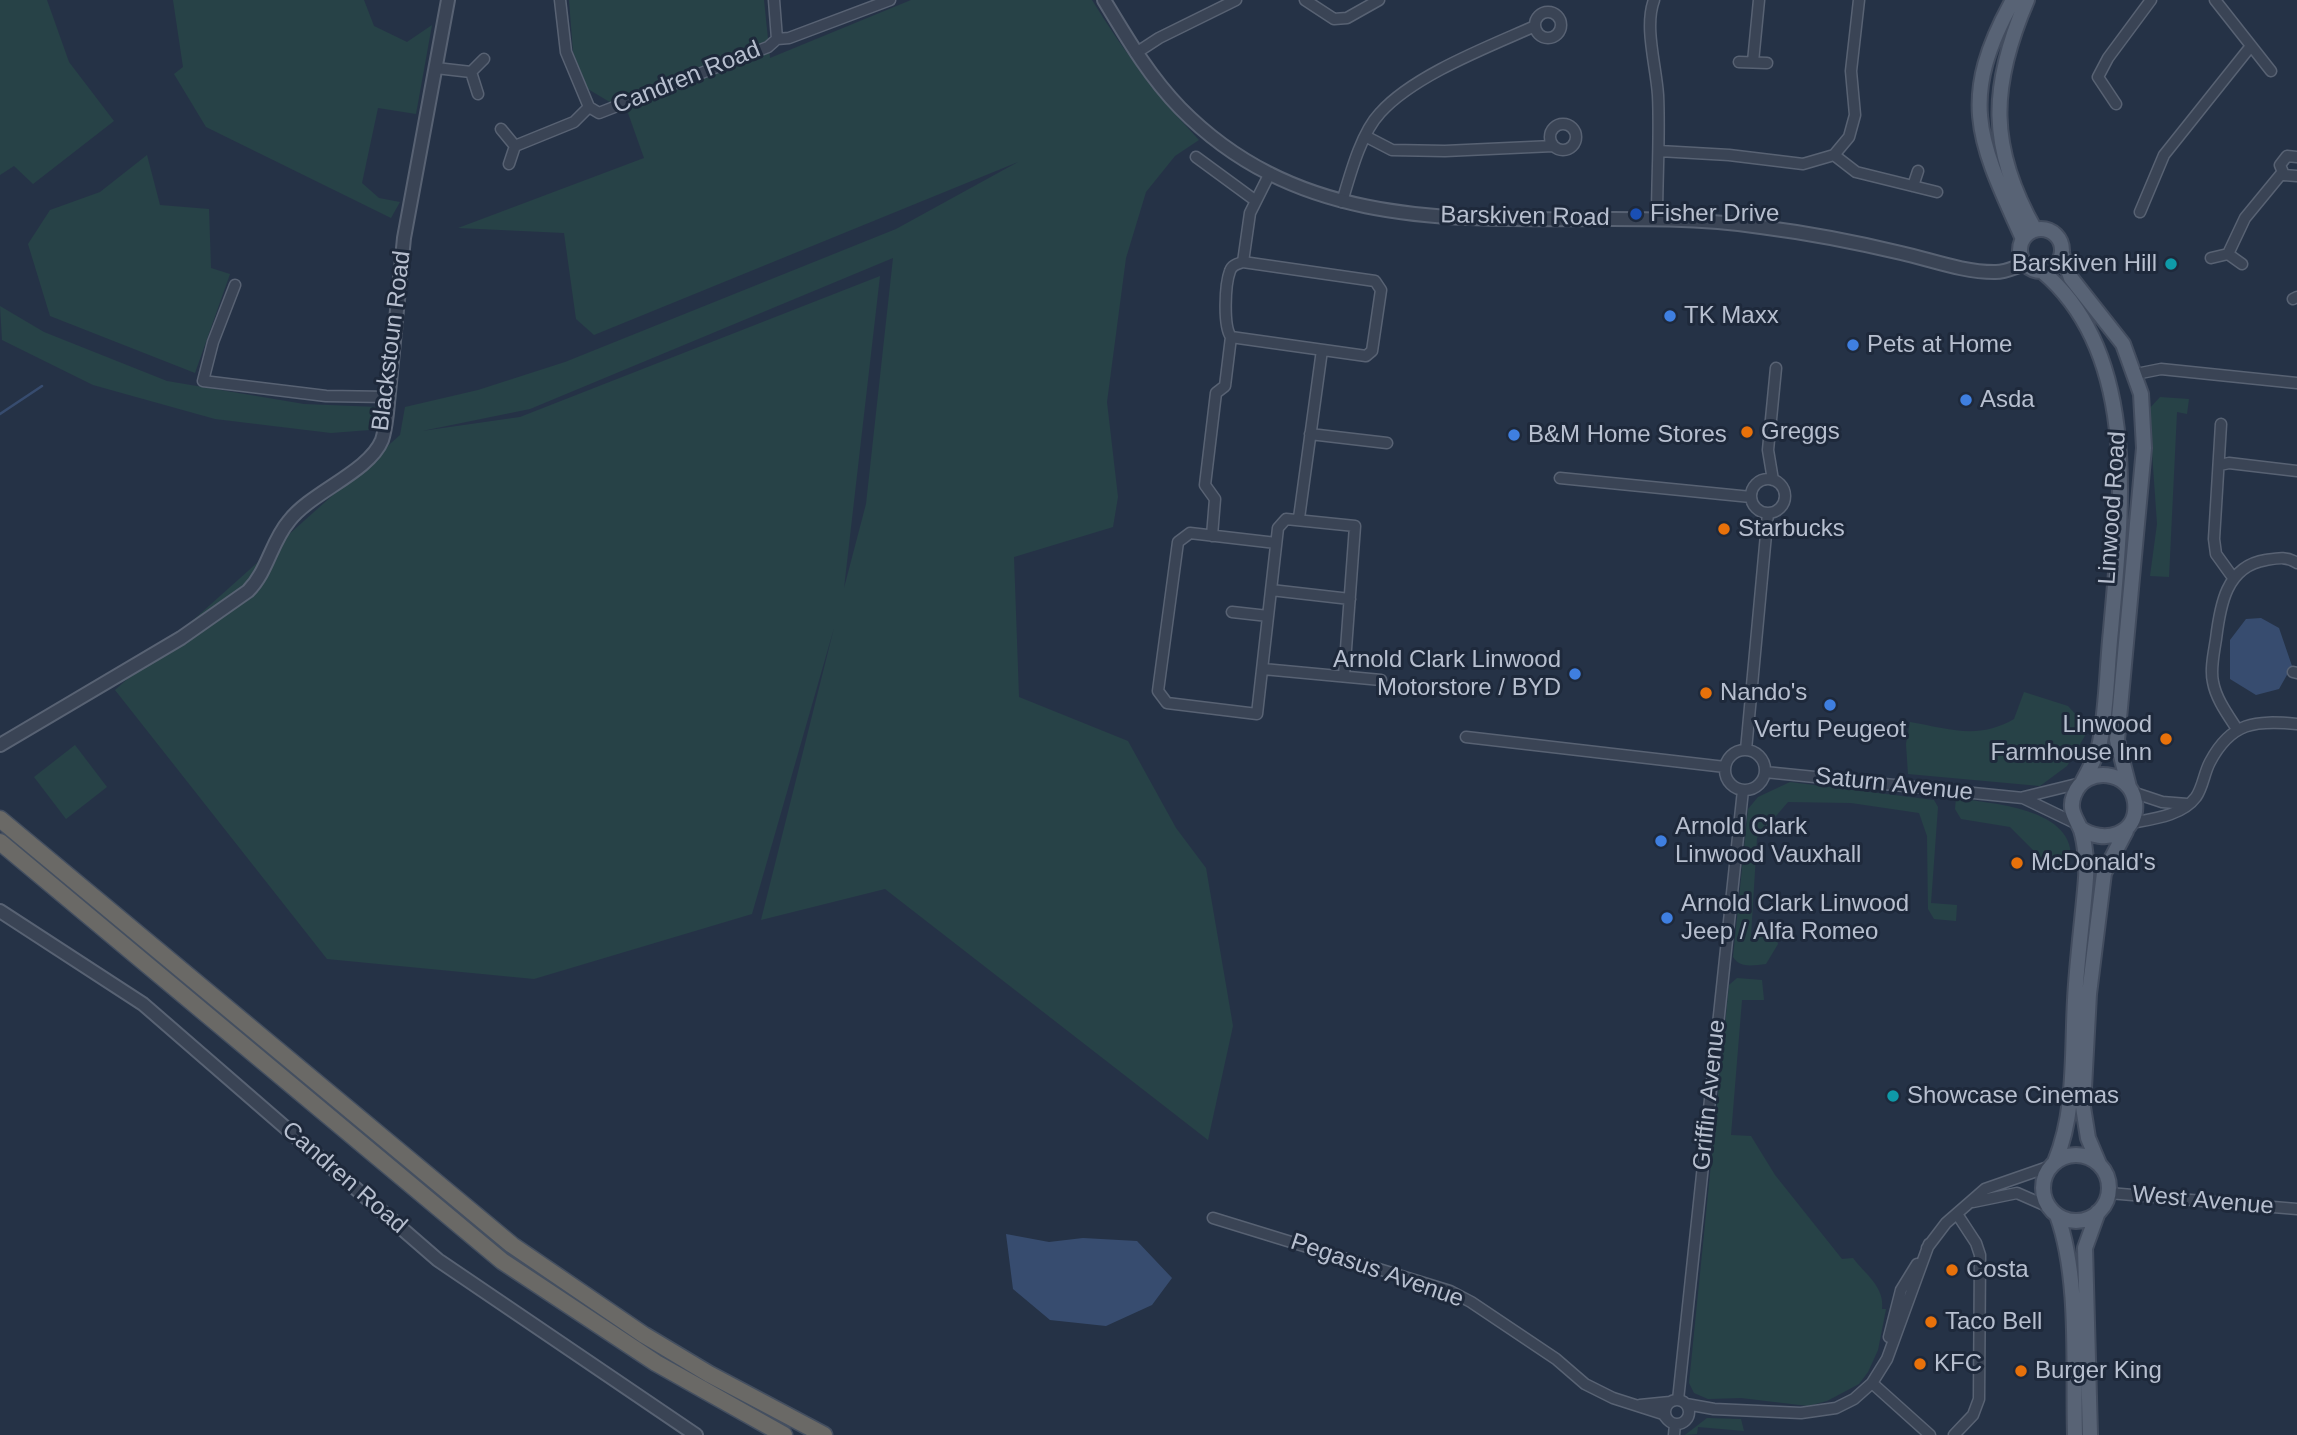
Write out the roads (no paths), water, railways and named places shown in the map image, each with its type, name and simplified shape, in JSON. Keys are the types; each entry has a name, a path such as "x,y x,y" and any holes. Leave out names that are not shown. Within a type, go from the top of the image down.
{"highway":[{"path":"0,819 512,1245 654,1342 824,1435"},
{"path":"0,842 502,1261 656,1363 785,1435"}],"main road":[{"path":"2013,0 1996,31 1980,72 1979,119 1992,172 2029,234"},
{"path":"2027,0 2011,36 2000,75 2000,117 2004,156 2029,234 2020,250 2025,264 2043,271 2054,267 2062,254 2058,237 2050,231 2029,234"},
{"name":"Linwood Road","path":"2062,254 2071,278 2123,344 2141,394 2144,448 2117,740 2131,790"},
{"name":"Linwood Road","path":"2043,271 2063,289 2082,317 2105,370 2119,450 2121,514 2102,727 2100,744 2082,782"},
{"path":"2075,1435 2070,1274 2065,1238 2043,1186 2069,1116 2075,995 2087,872 2078,826 2071,809 2072,799 2082,782 2102,774 2112,775 2131,790 2136,807 2104,873 2089,994 2083,1107 2088,1138 2105,1172 2109,1193 2098,1212 2085,1248 2090,1435"},
{"path":"2078,826 2089,835 2110,838 2129,825"},
{"path":"2053,1164 2069,1155 2080,1155 2099,1164"},
{"path":"2053,1211 2078,1221 2098,1212"}],"street":[{"name":"Blackstoun Road","path":"0,745 181,638 248,591 257,582 287,523 303,505 370,457 381,440 389,397 404,238 448,0"},
{"name":"Candren Road","path":"560,0 566,52 589,107 599,113 768,47 777,38 789,38 878,2 890,0"},
{"path":"774,0 777,38"},
{"name":"Barskiven Road","path":"1104,0 1136,53 1180,108 1209,134 1241,157 1270,173 1310,192 1342,202 1408,215 1723,222 1828,237 1970,270 1998,273 2025,264"},
{"path":"1136,53 1159,38 1236,0"},
{"path":"1305,0 1334,19 1347,18 1379,0"},
{"path":"1654,0 1647,17 1655,54 1659,151 1657,219"},
{"path":"1753,62 1759,0"},
{"path":"1659,151 1729,155 1803,164 1834,155 1849,137 1855,115 1851,71 1859,0"},
{"path":"2116,104 2098,77 2108,58 2151,0"},
{"path":"2215,0 2271,71"},
{"path":"1342,202 1356,158 1379,113 1432,73 1535,26"},
{"path":"2140,212 2164,155 2250,46"},
{"path":"436,68 471,72 485,59"},
{"path":"1739,62 1768,64"},
{"path":"471,72 478,94"},
{"path":"509,164 515,146 574,122 589,107"},
{"path":"501,129 515,146"},
{"path":"1367,137 1392,150 1445,151 1553,146"},
{"path":"1834,155 1856,172 1937,192"},
{"path":"1196,157 1256,201"},
{"path":"2297,157 2284,159 2280,165 2282,173 2287,177 2297,176"},
{"path":"1913,186 1918,171"},
{"path":"1243,262 1250,213 1270,173"},
{"path":"2228,254 2245,218 2282,173"},
{"path":"2211,258 2228,254 2242,264"},
{"path":"1212,536 1215,499 1205,485 1216,393 1226,381 1231,337 1225,318 1230,272 1235,264 1243,262 1375,281 1381,290 1372,351 1366,356 1231,337"},
{"path":"235,285 213,342 203,381 326,396 389,397"},
{"path":"1299,518 1322,350"},
{"path":"1773,480 1768,450 1776,368"},
{"path":"2136,374 2161,369 2297,383"},
{"path":"2221,424 2216,554 2234,579"},
{"path":"1310,434 1387,443"},
{"path":"2220,466 2229,463 2297,471"},
{"path":"1560,478 1751,497"},
{"path":"1773,480 1782,486 1785,497 1778,509 1768,513 1758,509 1751,497 1758,483 1773,480"},
{"path":"1746,750 1768,513"},
{"path":"1276,543 1190,533 1178,542 1158,691 1167,703 1257,714 1278,528 1286,519 1299,518 1355,526 1344,676"},
{"path":"2237,730 2219,700 2212,681 2220,608 2225,590 2234,579 2261,561 2283,557 2297,563"},
{"path":"1271,590 1350,599"},
{"path":"1232,612 1268,616"},
{"path":"1263,669 1381,680"},
{"path":"2129,825 2165,815 2195,797 2209,763 2225,739 2237,730 2252,723 2297,724"},
{"path":"1466,737 1725,767"},
{"path":"1746,750 1762,758 1765,772 1757,787 1743,790 1730,783 1725,767 1732,755 1746,750"},
{"name":"Saturn Avenue","path":"1765,772 2023,797 2082,782"},
{"name":"Griffin Avenue","path":"1678,1402 1743,790"},
{"path":"2131,790 2162,802 2187,804"},
{"name":"Saturn Avenue","path":"2023,797 2078,826"},
{"name":"Candren Road","path":"0,911 143,1004 438,1260 696,1435"},
{"path":"1639,1405 1678,1402 1714,1409 1817,1412 1844,1405 1872,1383 1887,1359 1929,1244 1957,1214 1992,1184 2053,1164"},
{"path":"1972,1202 2017,1192 2053,1211"},
{"name":"West Avenue","path":"2109,1193 2297,1209"},
{"path":"1954,1435 1976,1411 1981,1381 1980,1255 1976,1243 1957,1214"},
{"name":"Pegasus Avenue","path":"1213,1218 1450,1291 1471,1301 1556,1359 1585,1384 1662,1414 1675,1425"},
{"path":"1872,1383 1930,1435"},
{"path":"1675,1425 1665,1408 1678,1402"},
{"path":"1675,1425 1689,1410 1678,1402"},
{"path":"1675,1425 1714,1409"}],"water":[{"path":"2261,618 2279,628 2292,666 2279,689 2256,695 2230,679 2230,640 2246,619"},
{"path":"1006,1234 1049,1242 1083,1238 1137,1241 1172,1278 1152,1305 1106,1326 1050,1320 1013,1289"}],"waterway":[{"path":"0,414 42,386"}],"place":[{"name":"Fisher Drive","path":"1636,214"},
{"name":"Barskiven Hill","path":"2171,264"},
{"name":"TK Maxx","path":"1670,316"},
{"name":"Pets at Home","path":"1853,345"},
{"name":"Asda","path":"1966,400"},
{"name":"Greggs","path":"1747,432"},
{"name":"B&M Home Stores","path":"1514,435"},
{"name":"Starbucks","path":"1724,529"},
{"name":"Arnold Clark Linwood Motorstore / BYD","path":"1575,674"},
{"name":"Nando's","path":"1706,693"},
{"name":"Vertu Peugeot","path":"1830,705"},
{"name":"Linwood Farmhouse Inn","path":"2166,739"},
{"name":"Arnold Clark Linwood Vauxhall","path":"1661,841"},
{"name":"McDonald's","path":"2017,863"},
{"name":"Arnold Clark Linwood Jeep / Alfa Romeo","path":"1667,918"},
{"name":"Showcase Cinemas","path":"1893,1096"},
{"name":"Costa","path":"1952,1270"},
{"name":"Taco Bell","path":"1931,1322"},
{"name":"KFC","path":"1920,1364"},
{"name":"Burger King","path":"2021,1371"}]}
